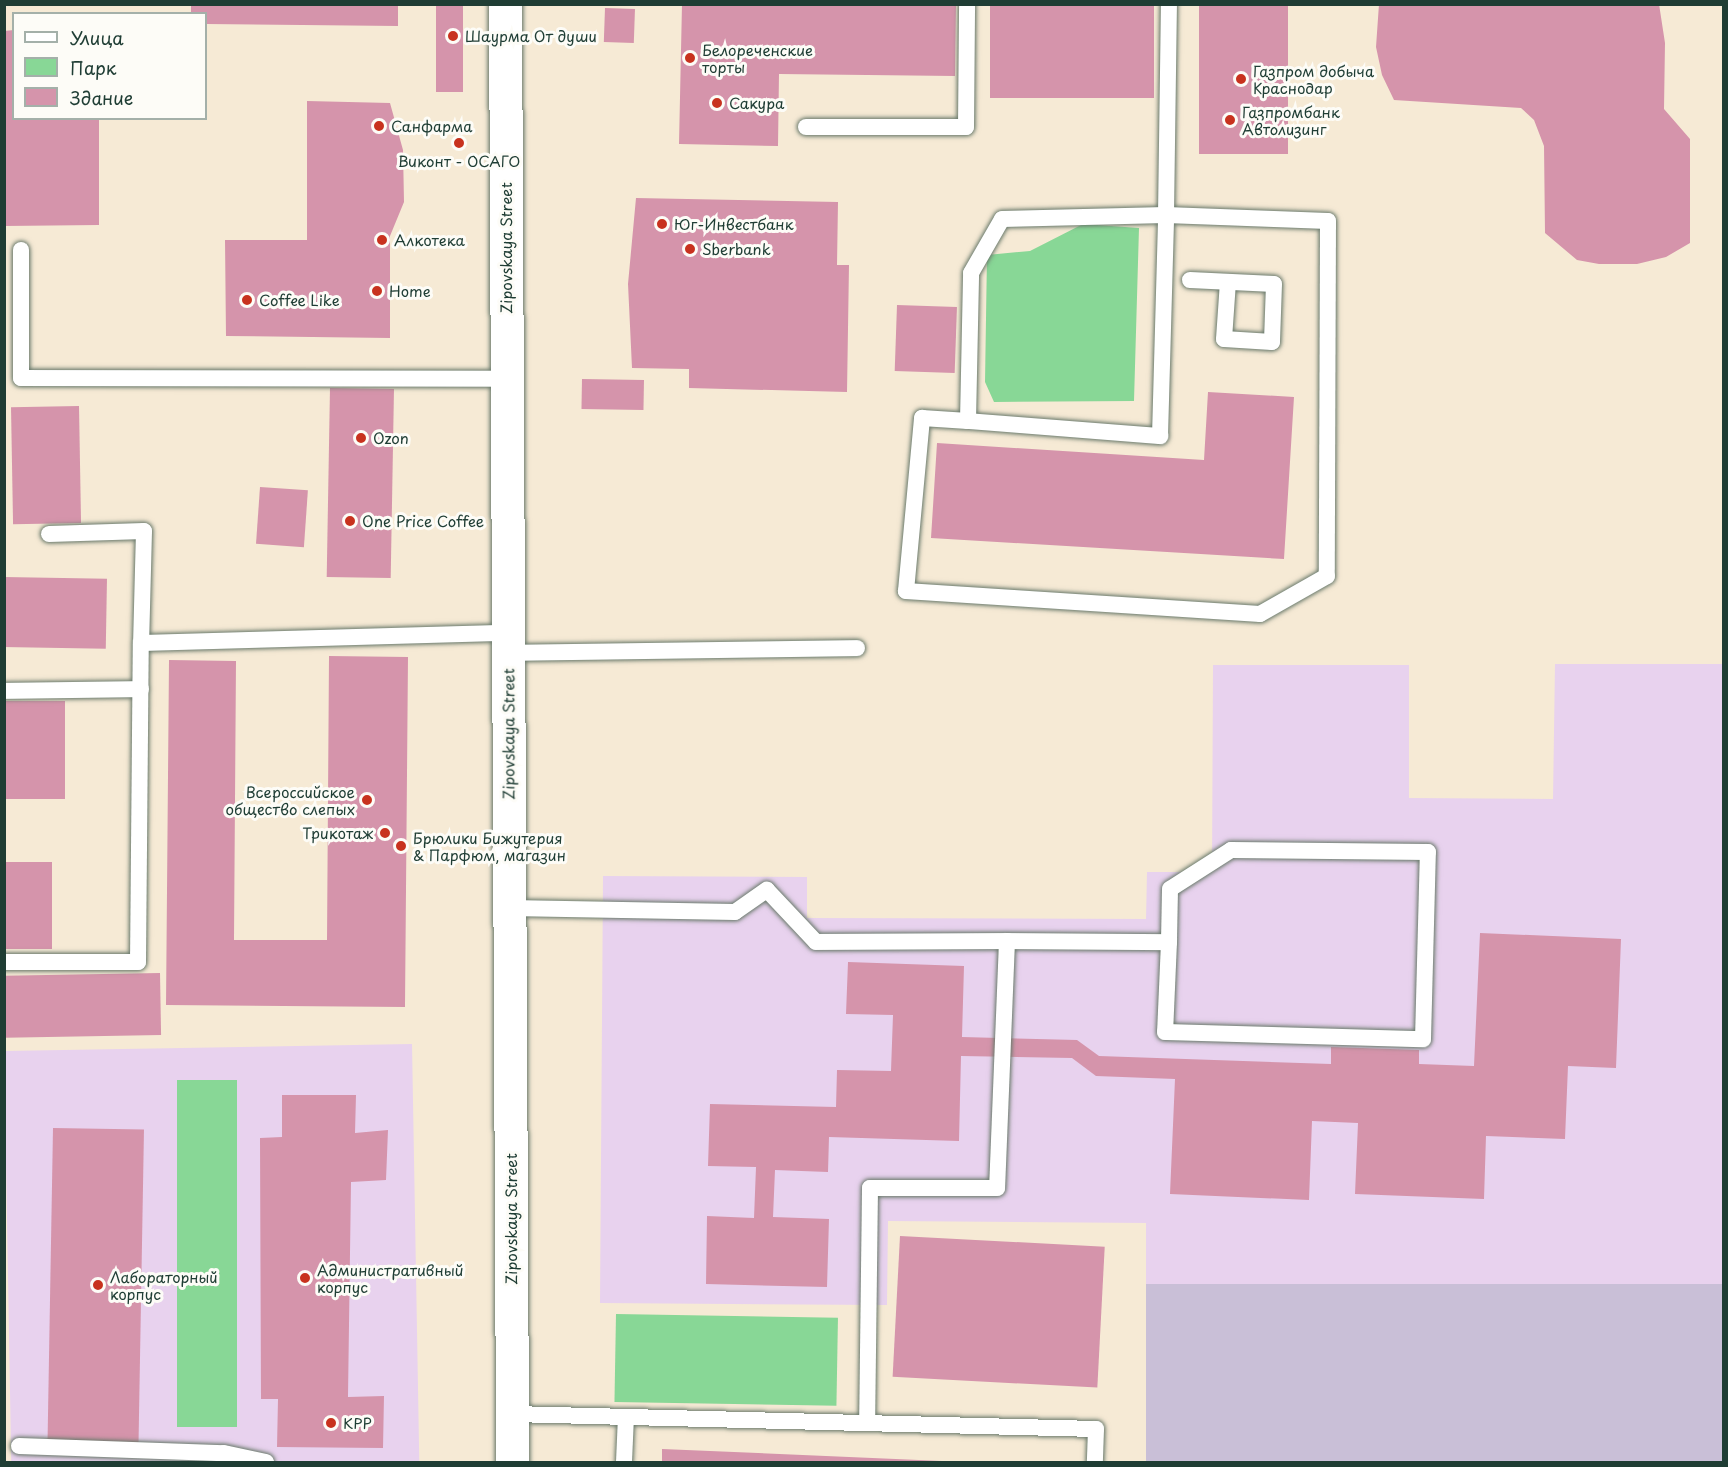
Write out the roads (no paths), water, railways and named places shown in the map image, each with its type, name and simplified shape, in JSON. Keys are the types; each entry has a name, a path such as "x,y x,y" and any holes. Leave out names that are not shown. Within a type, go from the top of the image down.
{"street":[{"name":"Zipovskaya Street","path":"505,4 512,1462"}],"lane":[{"path":"806,127 966,127 968,4"},
{"path":"968,421 971,273 1002,219 1166,215 1328,221 1327,576 1260,614 906,591 922,418 1160,436 1166,215 1169,4"},
{"path":"21,250 21,378 507,379"},
{"path":"1190,280 1274,284 1272,342 1224,339 1228,282"},
{"path":"4,962 138,962 144,531 49,534"},
{"path":"141,644 508,643 857,648"},
{"path":"4,691 141,689"},
{"path":"1232,850 1428,852 1423,1039 1165,1032 1169,942 1170,889 1232,850"},
{"path":"509,908 735,912 767,890 816,942 1169,942"},
{"path":"867,1423 870,1188 997,1188 1007,941"},
{"path":"512,1414 1096,1429 1095,1462"},
{"path":"624,1462 626,1417"},
{"path":"20,1446 224,1453 266,1462"}],"place":[{"name":"Шаурма От души","path":"453,36"},
{"name":"Белореченские торты","path":"690,58"},
{"name":"Газпром добыча Краснодар","path":"1241,79"},
{"name":"Сакура","path":"717,103"},
{"name":"Газпромбанк Автолизинг","path":"1230,120"},
{"name":"Санфарма","path":"379,126"},
{"name":"Виконт - ОСАГО","path":"459,143"},
{"name":"Юг-Инвестбанк","path":"662,224"},
{"name":"Алкотека","path":"382,240"},
{"name":"Sberbank","path":"690,249"},
{"name":"Home","path":"377,291"},
{"name":"Coffee Like","path":"247,300"},
{"name":"Ozon","path":"361,438"},
{"name":"One Price Coffee","path":"350,521"},
{"name":"Всероссийское общество слепых","path":"367,800"},
{"name":"Трикотаж","path":"385,833"},
{"name":"Брюлики Бижутерия & Парфюм, магазин","path":"401,846"},
{"name":"Административный корпус","path":"305,1278"},
{"name":"Лабораторный корпус","path":"98,1285"},
{"name":"KPP","path":"331,1423"}]}
